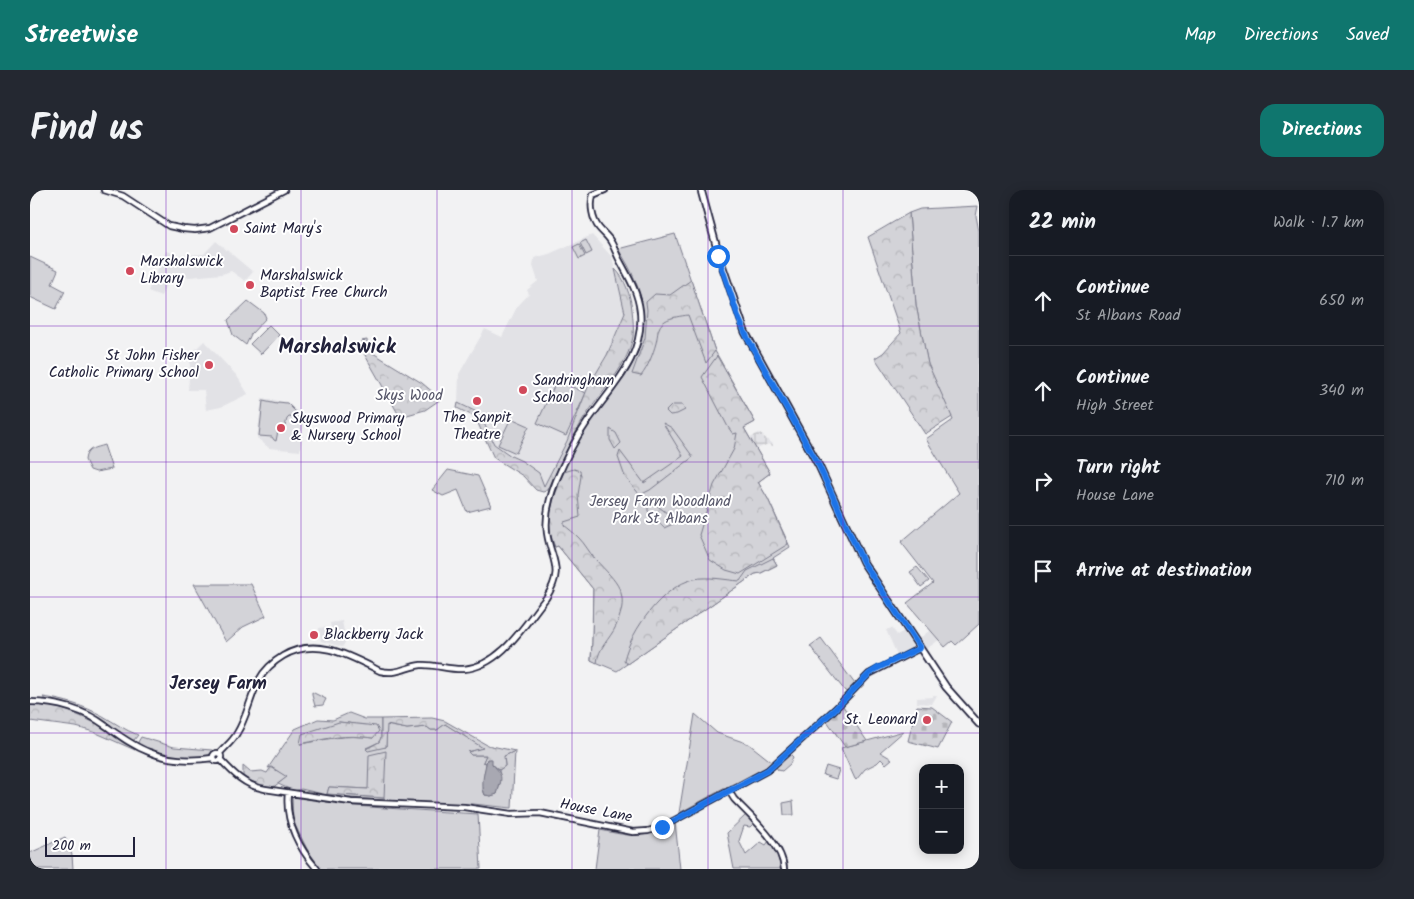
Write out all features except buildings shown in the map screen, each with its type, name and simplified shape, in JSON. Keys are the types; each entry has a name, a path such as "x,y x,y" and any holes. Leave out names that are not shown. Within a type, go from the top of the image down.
{"main road":[{"path":"701,190 718,256 744,332 819,466 863,562 950,692 979,724"}],"street":[{"path":"104,190 123,196 169,226 195,230 210,228 284,190"},
{"path":"30,702 57,704 84,713 101,722 134,746 151,754 180,760 213,758 216,760 237,733 255,687 263,674 272,663 286,654 307,648 326,648 343,653 380,671 396,673 422,665 450,669 470,668 490,660 501,653 546,598 551,589 556,574 554,554 547,528 554,489 584,426 630,362 640,333 640,311 634,287 610,240 598,227 594,219 591,201 593,195 605,190"},
{"name":"House Lane","path":"220,756 236,775 248,784 258,788 351,802 464,808 511,814 540,813 639,832 648,831 662,827 773,766 803,736 841,704 869,674 920,648"},
{"path":"729,791 777,847 781,853 784,869"},
{"path":"288,793 290,824 302,847 317,869"}],"shaded area":[{"name":"Sandringham School","path":"592,235 612,257 625,313 607,355 588,387 567,441 544,487 522,461 494,444 477,411 458,403 459,374 485,329 502,337 517,307 529,294 527,290 538,281 533,266 534,258 549,254"},
{"path":"216,241 253,272 245,281 231,271 222,274 169,279 161,296 148,291 166,251 178,255 204,254"},
{"name":"St John Fisher Catholic Primary School","path":"204,341 237,376 248,394 221,407 206,410 204,390 188,390 191,354"},
{"name":"Skyswood Primary & Nursery School","path":"262,399 287,402 305,419 300,451 269,448 257,438"},
{"path":"759,433 773,446 768,444 757,449 750,438"},
{"path":"342,621 346,641 342,647 321,641 319,628 326,627 327,631 331,629 330,623"},
{"path":"892,628 897,635 906,630 916,646 898,657 886,630"},
{"path":"930,630 939,640 925,650 918,640"},
{"path":"933,695 937,695 932,704 917,703 917,698 933,697"},
{"path":"487,759 492,759 492,764 499,772 501,778 497,794 491,796 485,795 483,786"}],"green space":[{"path":"978,206 976,216 979,231 979,624 956,645 952,641 945,647 907,603 933,583 901,542 959,493 926,439 953,420 928,365 916,305 909,213 920,209"},
{"path":"909,213 916,305 928,364 952,417 925,434 875,358 883,353 901,333 868,237"},
{"name":"Jersey Farm Woodland Park St Albans","path":"675,234 715,351 755,422 744,428 770,473 758,482 790,547 773,558 777,565 755,574 617,671 591,660 593,589 558,546 555,547 549,529 550,515 553,499 573,450 604,401 625,377 640,344 643,328 641,297 628,265 618,249"},
{"path":"586,240 592,252 586,255 580,243"},
{"path":"579,244 585,256 579,259 573,247"},
{"path":"30,257 58,270 52,284 65,291 56,309 30,297"},
{"path":"615,269 625,282 631,305 633,337 629,349 618,372 580,425 548,490 543,492 536,490 523,476 494,458 475,417 457,408 458,403 479,413 494,444 539,473 544,486 567,441 588,387 607,355 625,313"},
{"path":"691,280 715,351 706,363 688,315 673,318 660,325 652,356 641,376 632,374 645,338 646,302 655,294 670,295"},
{"path":"248,301 264,313 266,318 251,334 246,345 233,335 228,320"},
{"path":"269,325 279,335 261,354 250,344"},
{"name":"Skys Wood","path":"367,340 368,350 422,383 441,399 425,410 400,417 361,348 361,341"},
{"path":"717,356 755,422 744,428 770,473 758,482 768,499 788,544 740,574 726,570 710,560 699,535 714,485 734,449 737,433 733,434 728,427 702,377"},
{"path":"557,380 586,393 566,436 537,423"},
{"path":"263,401 277,404 278,402 287,403 303,419 289,417 285,426 279,426 276,441 272,437 259,436"},
{"path":"672,405 682,405 685,410 670,415 666,411"},
{"path":"511,418 529,426 516,453 498,445"},
{"path":"663,423 672,428 693,457 650,490 640,495 625,477 618,457 620,451 644,483 683,456"},
{"path":"610,429 616,433 621,443 615,449 610,440"},
{"path":"104,445 112,469 96,472 90,470 85,460 87,453 91,449"},
{"path":"574,469 580,471 581,476 578,495 580,517 564,522 564,525 581,540 610,575 622,596 622,605 616,626 602,648 597,663 591,660 593,589 558,546 555,547 549,524 553,501 564,472"},
{"path":"448,470 478,476 491,506 467,512 458,490 443,496 432,490"},
{"path":"651,502 675,518 675,523 664,528 648,511 648,505"},
{"path":"773,558 777,565 755,574 627,664 624,660 641,623 671,590 682,583 699,578 740,581 747,571"},
{"path":"917,567 929,581 921,587 910,572"},
{"path":"194,584 251,584 266,616 243,627 226,642"},
{"path":"821,638 855,684 848,692 845,691 810,646"},
{"path":"312,692 326,699 323,705 315,706"},
{"path":"43,697 89,709 138,735 131,741 91,714 49,701"},
{"path":"43,703 91,721 112,733 135,750 94,732 76,727 30,721 30,704"},
{"path":"843,706 867,741 845,747 827,721"},
{"path":"917,706 932,707 952,722 938,749 908,741"},
{"path":"349,713 365,719 381,719 381,738 379,742 366,748 386,747 386,725 407,729 427,727 431,730 437,730 445,724 484,748 468,752 471,755 486,755 483,762 486,763 483,790 485,795 497,794 500,784 499,770 505,766 504,756 515,751 512,808 473,804 433,804 336,797 301,789 294,791 278,784 286,777 271,767 268,768 295,729 318,719 333,720","holes":["339,722 356,724 373,738 345,737 300,744","329,787 368,789 384,798 327,794"]},
{"path":"695,714 717,733 749,744 773,763 749,778 727,787 679,813"},
{"path":"432,718 445,721 487,745 515,751 504,756 505,766 499,770 487,759 486,763 483,762 486,755 471,755 468,752 483,748 445,724 437,730 431,730 427,727 407,729 387,725 386,747 368,751 366,749 379,742 381,738 381,719"},
{"path":"339,722 376,726 379,731 373,738 328,738 300,744 302,734"},
{"path":"904,731 880,752 892,759 886,764 881,759 865,769 855,779 841,748"},
{"path":"141,737 174,747 212,750 212,753 195,758 176,756 139,745 138,742"},
{"path":"386,751 384,798 327,794 329,787 368,789 369,755"},
{"path":"788,754 793,757 790,764 782,771 778,770 777,765"},
{"path":"243,766 250,772 262,771 267,773 271,767 287,777 272,788 260,786 243,777"},
{"path":"826,766 839,770 836,779 823,775"},
{"path":"292,797 354,806 478,814 481,869 321,869 307,849 293,821"},
{"path":"793,801 794,815 784,815 783,803"},
{"path":"746,815 753,824 750,827 744,826 739,841 746,855 761,842 766,845 769,841 777,853 781,869 734,869 727,833"},
{"path":"675,822 680,869 595,869 600,830 639,835 655,832"},
{"path":"65,837 72,855 73,869 30,869 30,853"}],"place":[{"name":"Saint Mary's","path":"234,229"},
{"name":"Marshalswick Library","path":"130,271"},
{"name":"Marshalswick Baptist Free Church","path":"250,285"},
{"name":"St John Fisher Catholic Primary School","path":"209,365"},
{"name":"Sandringham School","path":"523,390"},
{"name":"The Sanpit Theatre","path":"477,401"},
{"name":"Skyswood Primary & Nursery School","path":"281,428"},
{"name":"Blackberry Jack","path":"314,635"},
{"name":"St. Leonard","path":"927,720"}],"district":[{"name":"Marshalswick","path":"337,348"},
{"name":"Jersey Farm","path":"218,684"}],"route":[{"path":"662,827 768,770 803,736 841,704 869,674 920,648 863,562 831,489 748,339 739,319 718,256"}]}
